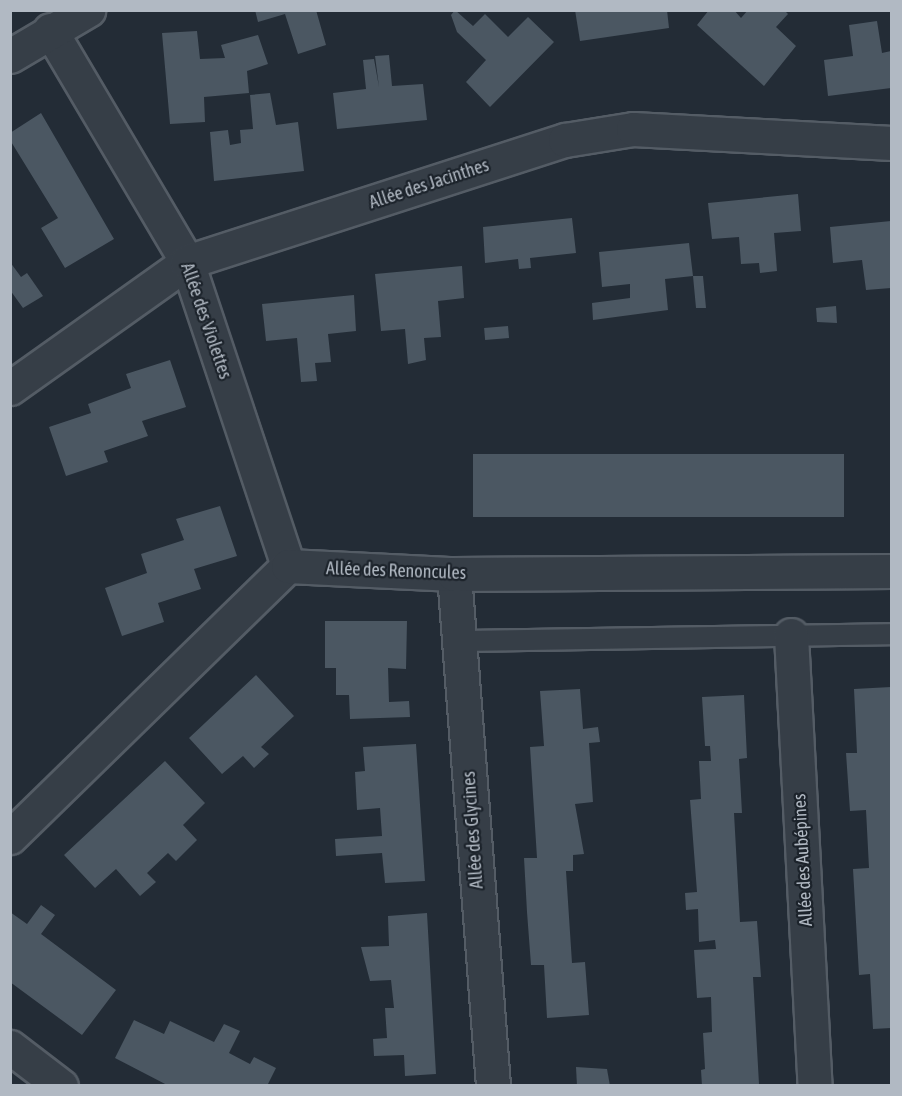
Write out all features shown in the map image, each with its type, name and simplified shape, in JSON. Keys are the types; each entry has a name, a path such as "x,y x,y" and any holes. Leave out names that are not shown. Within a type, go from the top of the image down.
{"street":[{"path":"10,56 50,30 88,10"},
{"name":"Allée des Violettes","path":"50,30 187,262 288,566"},
{"name":"Allée des Jacinthes","path":"10,388 187,262 565,140 633,129 891,143"},
{"path":"10,837 288,566"},
{"name":"Allée des Renoncules","path":"288,566 454,574 891,571"},
{"name":"Allée des Glycines","path":"454,574 493,1086"},
{"name":"Allée des Aubépines","path":"791,635 815,1086"},
{"path":"10,1047 61,1086"}],"lane":[{"path":"459,641 891,634"}],"building":[{"path":"255,10 316,10 326,45 298,54 285,14 258,22"},
{"path":"455,10 473,26 485,14 508,37 528,17 554,42 490,107 466,82 486,60 457,32 451,15"},
{"path":"575,10 667,10 669,28 580,41"},
{"path":"709,10 734,10 741,18 748,10 784,10 788,14 776,27 796,46 764,86 697,25"},
{"path":"877,21 882,53 891,51 891,88 828,96 824,60 853,56 849,25"},
{"path":"197,31 200,59 225,58 221,45 258,35 268,64 247,71 249,93 204,97 205,122 170,124 162,33"},
{"path":"389,55 392,86 423,84 427,120 337,129 333,93 366,89 363,60 374,59 379,87 375,56"},
{"path":"270,93 276,125 298,122 304,171 214,181 210,132 228,130 230,145 241,143 240,130 253,129 250,95"},
{"path":"41,113 114,239 65,268 41,228 58,218 10,140 10,133"},
{"path":"798,194 801,231 774,233 777,271 760,273 759,263 741,264 739,237 712,239 708,203"},
{"path":"572,218 576,253 530,258 531,268 519,269 518,259 485,263 483,227"},
{"path":"891,221 891,288 866,290 862,260 833,263 830,227"},
{"path":"689,243 693,276 665,279 668,310 593,320 592,303 630,298 630,284 602,287 599,252"},
{"path":"10,262 21,277 27,273 43,296 23,308 10,290"},
{"path":"462,266 464,298 438,301 441,337 424,338 426,360 408,364 405,329 381,331 375,274"},
{"path":"693,276 703,276 706,308 696,308"},
{"path":"354,295 356,331 328,334 331,362 315,363 317,381 301,382 297,338 266,341 262,304"},
{"path":"836,306 837,323 817,322 816,308"},
{"path":"508,326 509,338 485,340 484,328"},
{"path":"170,360 186,407 142,421 148,436 104,451 108,462 66,476 49,427 91,413 88,404 131,388 126,374"},
{"path":"473,454 844,454 844,517 473,517"},
{"path":"220,506 237,556 194,569 201,589 158,603 164,622 122,636 105,588 147,573 141,554 184,540 176,519"},
{"path":"325,621 407,621 406,669 388,668 389,702 409,701 410,717 350,719 349,695 336,695 336,668 325,668"},
{"path":"256,675 294,716 261,747 269,754 254,768 243,756 222,774 189,738"},
{"path":"891,687 891,1028 873,1029 870,974 859,975 853,869 869,868 866,810 850,811 846,753 857,753 854,689"},
{"path":"580,689 583,729 598,727 600,742 589,743 593,802 575,804 584,854 573,855 573,871 566,871 572,963 585,962 589,1015 547,1018 544,965 531,965 527,912 524,858 537,858 530,747 544,746 540,691"},
{"path":"744,695 747,758 739,759 742,813 734,813 740,922 757,921 761,977 753,977 759,1084 702,1086 701,1070 705,1069 703,1033 712,1032 711,997 697,998 694,950 716,949 715,940 699,942 698,909 686,910 685,893 697,892 690,800 701,799 699,761 711,761 710,746 705,746 702,697"},
{"path":"416,744 425,881 385,883 382,853 336,856 335,839 382,836 380,808 357,810 355,772 365,771 363,747"},
{"path":"165,761 205,803 183,825 197,840 176,861 168,853 147,873 156,882 140,896 116,869 95,888 64,855"},
{"path":"41,905 55,915 41,934 116,990 82,1035 10,982 10,912 27,924"},
{"path":"427,913 436,1074 405,1076 404,1055 374,1056 373,1039 387,1038 385,1008 394,1008 391,980 370,981 361,947 389,946 388,916"},
{"path":"134,1020 164,1034 170,1021 214,1042 224,1024 240,1031 229,1053 250,1064 254,1057 276,1068 267,1086 169,1086 115,1058"},
{"path":"576,1067 607,1069 610,1086 577,1086"}]}
